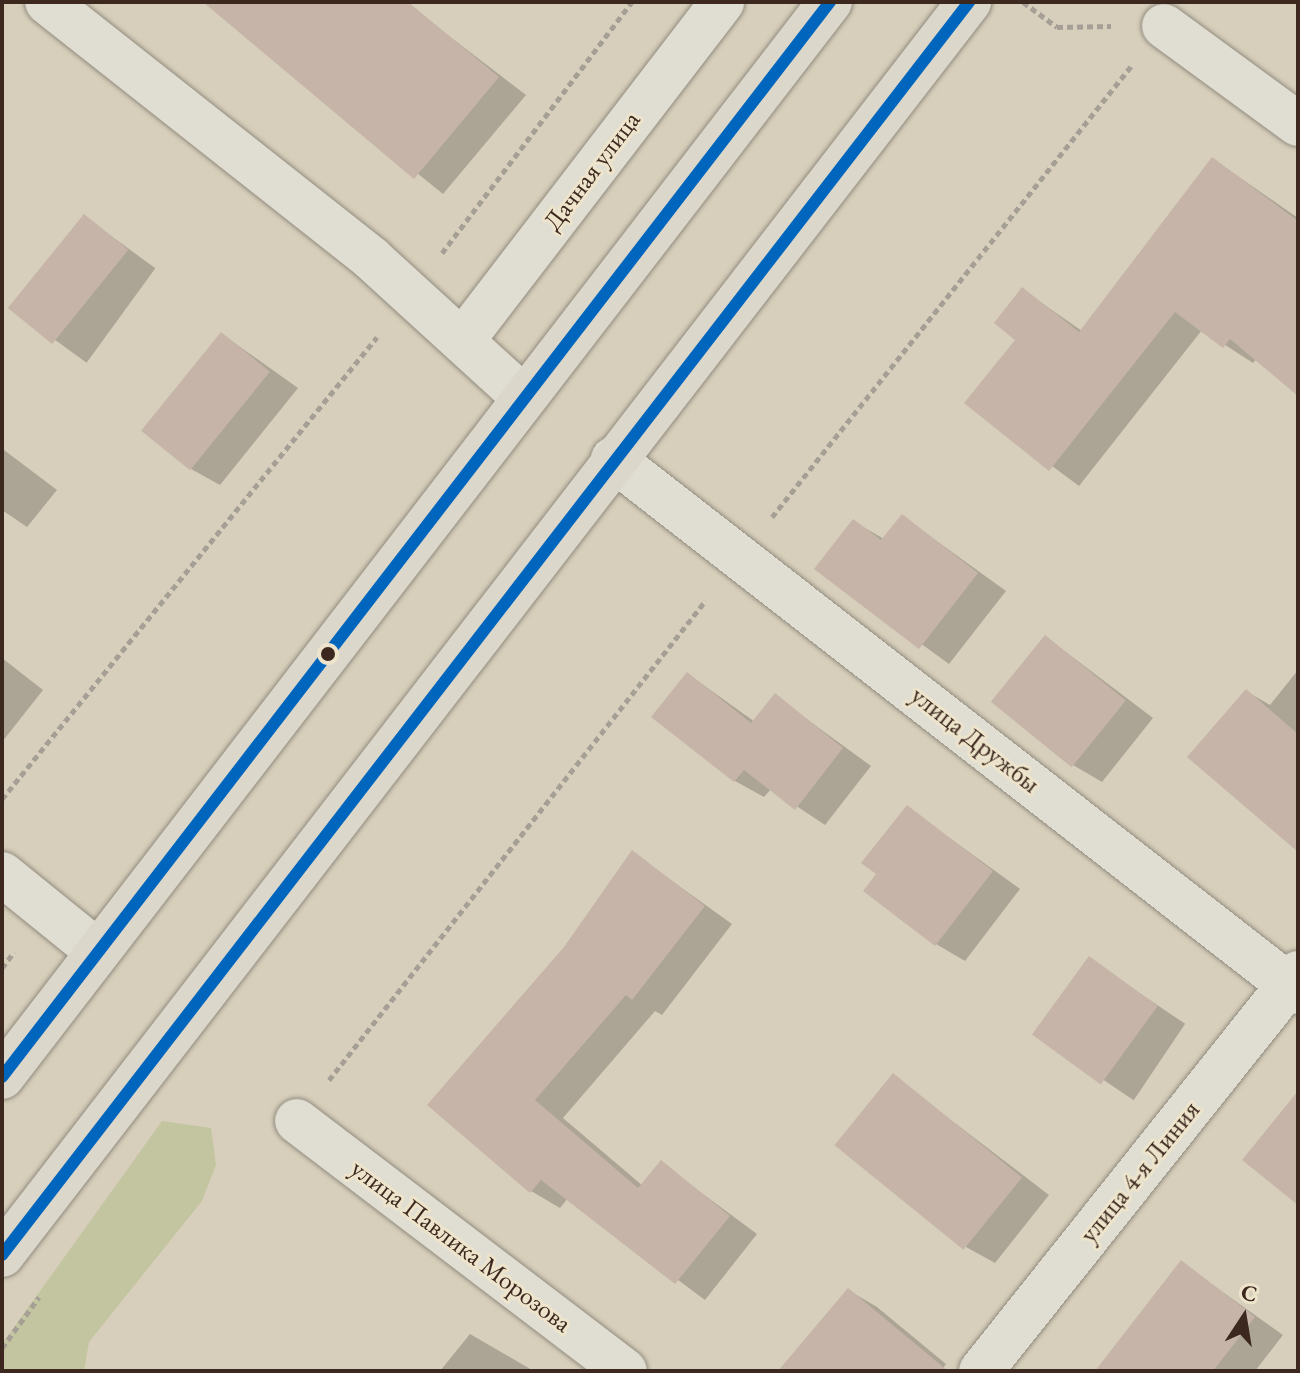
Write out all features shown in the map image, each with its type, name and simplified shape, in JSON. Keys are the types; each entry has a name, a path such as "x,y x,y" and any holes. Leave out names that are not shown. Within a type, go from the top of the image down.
{"highway":[{"path":"2,1077 830,2"},
{"path":"2,1255 613,459 969,2"}],"street":[{"path":"47,2 411,294 523,397"},
{"name":"Дачная улица","path":"463,340 722,2"},
{"path":"1164,26 1298,124"},
{"name":"улица Дружбы","path":"613,459 1295,983"},
{"path":"2,874 97,951"},
{"name":"улица 4-я Линия","path":"981,1371 1295,983"},
{"name":"улица Павлика Морозова","path":"297,1121 625,1371"}],"path":[{"path":"2,799 411,294 632,2"},
{"path":"1023,2 1057,27 1164,26"},
{"path":"297,1121 740,557 1164,26"}],"green space":[{"path":"162,1121 211,1128 216,1165 202,1201 89,1342 84,1371 2,1371 2,1344"}],"building":[{"path":"203,2 408,2 499,77 414,179"},
{"path":"1212,157 1298,221 1298,396 1230,339 1223,348 1175,312 1049,471 964,403 1015,340 994,323 1022,287 1079,332"},
{"path":"84,214 128,250 52,344 8,308"},
{"path":"221,332 270,372 190,470 141,431"},
{"path":"902,514 978,573 919,649 814,569 853,519 881,540"},
{"path":"1045,635 1126,700 1072,767 991,702"},
{"path":"687,672 751,723 775,693 843,748 795,810 744,770 734,782 651,717"},
{"path":"1246,689 1298,734 1298,852 1187,757"},
{"path":"907,805 993,871 935,946 863,891 876,874 861,863"},
{"path":"632,850 705,906 632,1000 626,995 535,1100 638,1188 661,1160 730,1216 675,1284 541,1180 530,1193 427,1105 564,947"},
{"path":"1089,956 1158,1006 1101,1084 1032,1034"},
{"path":"893,1073 1022,1177 963,1250 834,1145"},
{"path":"1298,1091 1298,1205 1242,1160"},
{"path":"1181,1260 1255,1317 1213,1371 1095,1371"},
{"path":"848,1288 948,1371 778,1371"}],"transit line":[{"path":"2,1077 830,2"},
{"path":"2,1255 969,2"}]}
